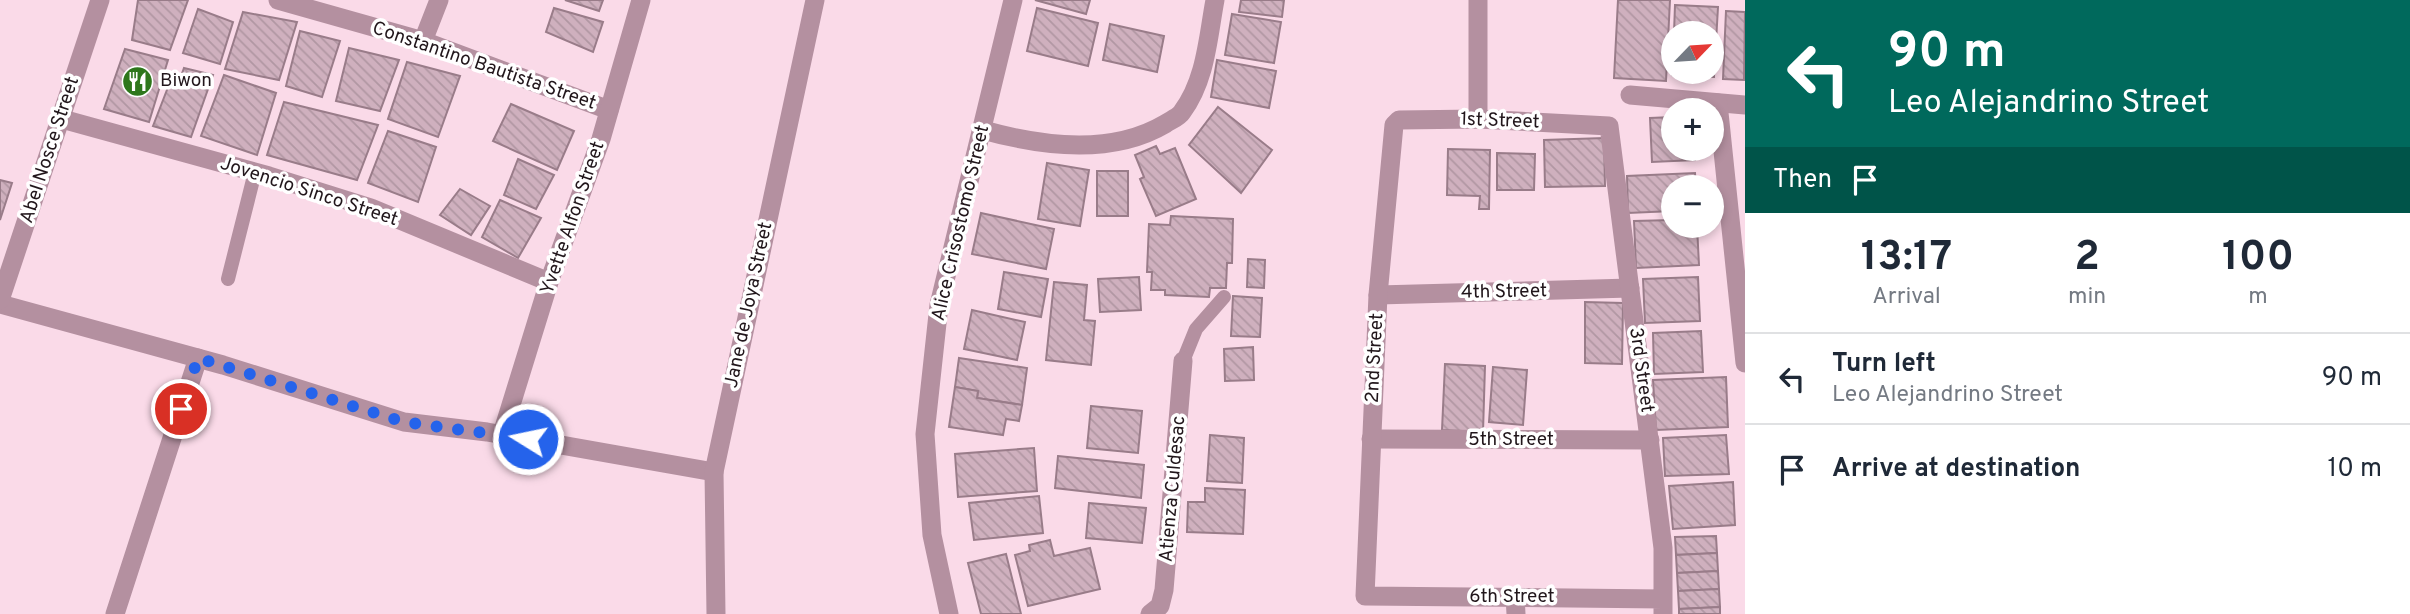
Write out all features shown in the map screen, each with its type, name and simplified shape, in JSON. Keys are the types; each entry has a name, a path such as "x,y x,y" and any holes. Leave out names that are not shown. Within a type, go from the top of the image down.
{"street":[{"name":"Abel Nosce Street","path":"0,302 100,0"},
{"name":"Constantino Bautista Street","path":"278,0 423,41 609,110"},
{"path":"423,41 439,0"},
{"name":"Yvette Alfon Street","path":"502,434 549,282 609,110 641,0"},
{"name":"Jane de Joya Street","path":"716,614 714,472 815,0"},
{"name":"Alice Crisostomo Street","path":"949,614 932,535 925,434 939,305 1013,0"},
{"path":"983,130 1052,144 1105,143 1146,135 1181,114 1201,76 1215,0"},
{"path":"1478,0 1478,119"},
{"path":"1630,95 1663,98"},
{"path":"1724,103 1745,105"},
{"name":"1st Street","path":"1394,125 1407,118 1609,126"},
{"name":"Jovencio Sinco Street","path":"62,119 255,172 371,208 549,282"},
{"name":"2nd Street","path":"1363,592 1378,295 1394,125"},
{"name":"3rd Street","path":"1609,126 1663,548 1663,607"},
{"path":"1724,161 1745,363"},
{"name":"4th Street","path":"1378,295 1630,288"},
{"path":"0,302 198,358 404,422 502,434 714,472"},
{"path":"115,614 198,358"},
{"name":"Atienza Culdesac","path":"1151,614 1160,606 1164,590 1183,361"},
{"name":"5th Street","path":"1371,439 1650,440"},
{"name":"6th Street","path":"1363,592 1365,596 1516,605 1663,607"}],"lane":[{"path":"228,279 255,172"},
{"path":"1183,361 1196,329 1224,297"}],"building":[{"path":"138,0 188,0 170,50 132,40"},
{"path":"565,0 603,0 599,11"},
{"path":"1035,0 1090,0 1086,14"},
{"path":"1241,0 1284,0 1282,17 1239,12"},
{"path":"1618,0 1670,0 1669,21 1661,21 1661,81 1614,78"},
{"path":"1675,5 1718,7 1717,21 1674,21"},
{"path":"554,8 603,22 593,52 546,32"},
{"path":"1037,8 1098,23 1088,66 1027,51"},
{"path":"198,9 233,22 220,64 183,53"},
{"path":"1726,11 1745,12 1744,80 1724,79"},
{"path":"243,12 297,22 279,80 225,69"},
{"path":"1232,14 1281,22 1274,63 1225,55"},
{"path":"1110,24 1164,36 1157,72 1103,60"},
{"path":"300,31 340,41 322,97 286,86"},
{"path":"349,48 399,60 380,111 336,101"},
{"path":"125,49 168,60 149,122 104,109"},
{"path":"1217,60 1276,71 1269,108 1211,97"},
{"path":"407,62 460,76 438,137 388,119"},
{"path":"184,68 213,75 191,137 153,126 172,77 180,79"},
{"path":"224,75 276,93 257,155 201,136"},
{"path":"284,102 378,125 357,180 267,155"},
{"path":"511,104 574,131 557,170 493,141"},
{"path":"1218,107 1272,150 1241,193 1189,145"},
{"path":"1650,118 1661,118 1661,161 1674,161 1652,162"},
{"path":"388,131 436,147 418,202 368,183"},
{"path":"1604,138 1605,186 1545,187 1544,140"},
{"path":"1156,146 1160,154 1175,148 1196,199 1156,216 1140,179 1144,177 1135,155"},
{"path":"1448,149 1490,150 1489,209 1479,209 1480,196 1447,195"},
{"path":"1497,153 1535,154 1534,190 1497,190"},
{"path":"518,159 554,175 536,209 504,195"},
{"path":"1047,163 1089,170 1080,226 1038,219"},
{"path":"1097,171 1128,171 1128,216 1097,216"},
{"path":"1695,173 1695,175 1661,175 1661,212 1628,213 1627,176"},
{"path":"0,180 12,183 0,220"},
{"path":"460,189 490,206 471,235 440,215"},
{"path":"500,200 541,218 518,258 482,237"},
{"path":"981,213 1054,229 1046,269 972,254"},
{"path":"1171,216 1233,219 1232,263 1227,263 1226,288 1210,288 1209,297 1165,295 1165,290 1151,290 1152,272 1147,272 1149,224 1170,225"},
{"path":"1661,220 1661,238 1698,238 1699,265 1636,268 1634,221"},
{"path":"1248,259 1265,260 1264,288 1247,287"},
{"path":"1004,272 1048,279 1041,317 998,309"},
{"path":"1139,277 1141,310 1100,312 1098,279"},
{"path":"1698,277 1700,321 1645,323 1643,279"},
{"path":"1054,282 1087,285 1084,320 1095,321 1091,365 1046,360"},
{"path":"1233,296 1262,298 1260,337 1231,336"},
{"path":"1585,302 1623,303 1622,364 1585,363"},
{"path":"972,310 1025,322 1017,360 964,349"},
{"path":"1701,331 1703,372 1654,374 1653,333"},
{"path":"1253,347 1254,380 1225,381 1224,349"},
{"path":"959,358 1027,368 1022,405 977,398 978,391 955,387"},
{"path":"1445,364 1485,366 1483,432 1442,430"},
{"path":"1493,367 1527,370 1523,425 1489,422"},
{"path":"1726,377 1728,427 1656,430 1653,380"},
{"path":"955,387 978,391 977,398 1022,405 1019,421 1006,419 1003,435 949,427"},
{"path":"1091,406 1142,411 1138,453 1087,448"},
{"path":"1210,435 1244,438 1242,483 1207,481"},
{"path":"1726,435 1729,474 1665,476 1663,438"},
{"path":"1034,448 1037,491 958,497 955,454"},
{"path":"1058,456 1144,465 1141,498 1055,488"},
{"path":"1733,482 1735,525 1673,529 1669,486"},
{"path":"1205,488 1245,490 1243,534 1187,532 1188,502 1205,502"},
{"path":"1039,496 1043,533 974,540 969,503"},
{"path":"1089,503 1146,508 1142,543 1086,538"},
{"path":"1716,536 1717,553 1676,555 1675,537"},
{"path":"1050,540 1054,556 1090,548 1100,589 1028,606 1015,555 1030,551 1029,545"},
{"path":"1717,553 1718,571 1677,573 1676,555"},
{"path":"1006,554 1021,614 981,614 968,563"},
{"path":"1718,571 1719,589 1678,591 1677,573"},
{"path":"1719,589 1720,607 1679,609 1678,591"},
{"path":"1720,607 1720,614 1679,614 1679,609"}],"place":[{"name":"Biwon","path":"137,81"}],"route":[{"path":"181,409 198,358 404,422 528,439"}]}
